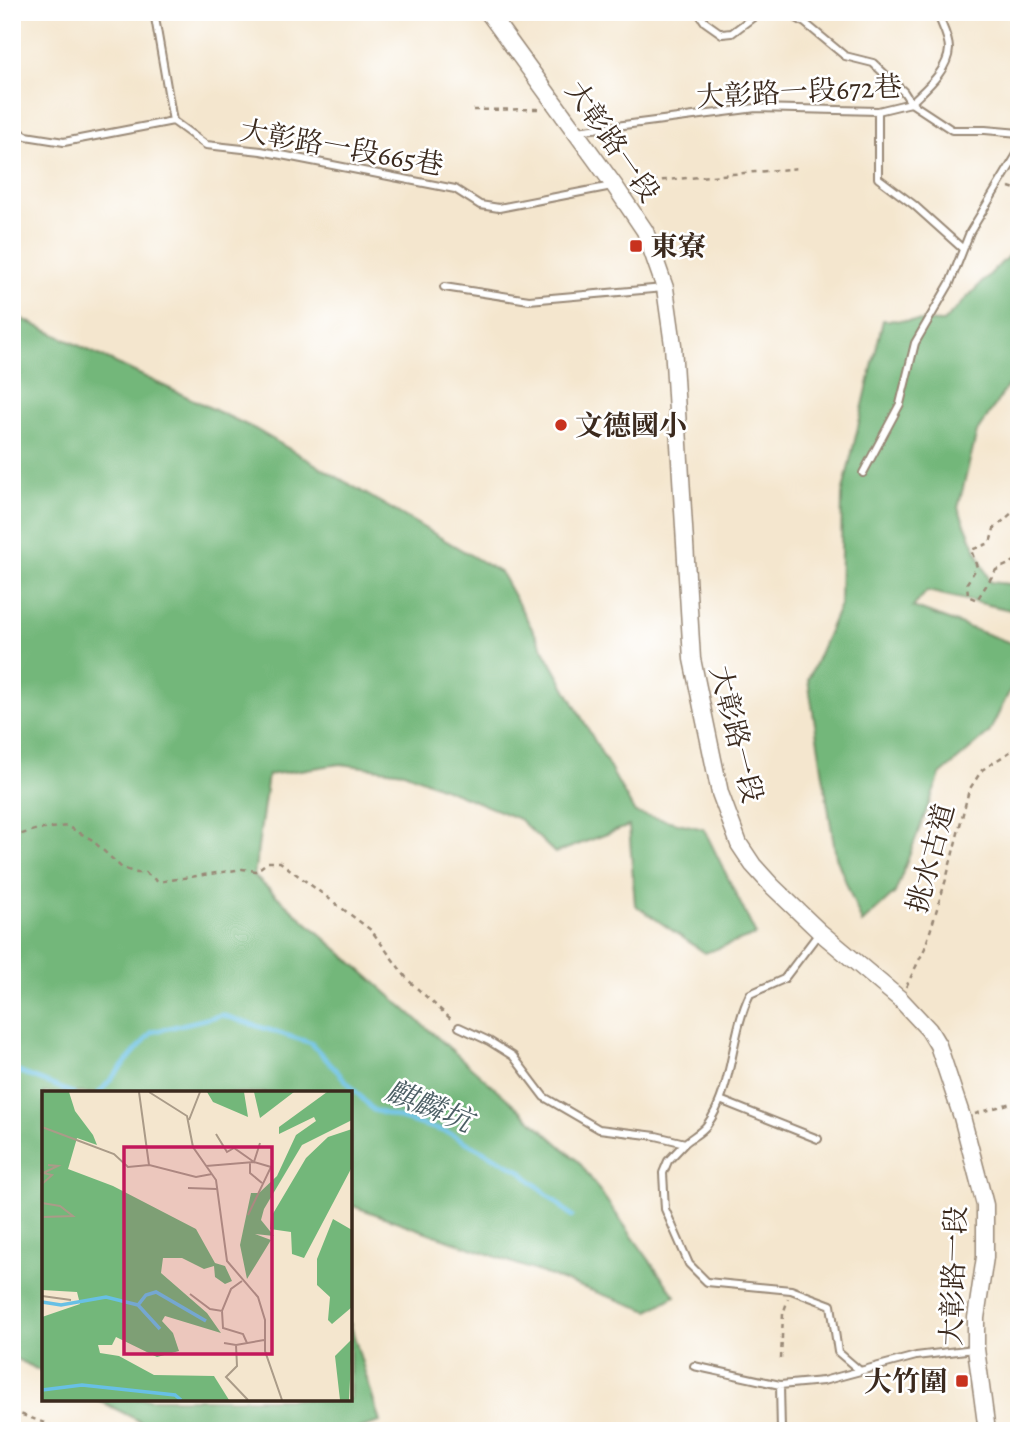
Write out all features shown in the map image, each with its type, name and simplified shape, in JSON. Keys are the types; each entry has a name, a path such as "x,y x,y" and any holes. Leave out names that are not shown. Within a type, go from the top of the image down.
{"main road":[{"name":"大彰路一段","path":"488,12 645,231 665,288 673,345 692,659 720,793 739,844 753,865 820,932 900,999 929,1030 938,1045 962,1117 985,1205 985,1256 976,1318 976,1349 987,1431"}],"lane":[{"path":"12,128 26,136 64,142 173,121 154,12"},
{"path":"698,12 705,22 722,34 732,33 760,12"},
{"path":"786,12 845,56 873,63 904,92 911,103 939,74 949,51 947,37 937,12"},
{"name":"大彰路一段672巷","path":"575,131 756,108 878,111 911,103 952,130 1019,133"},
{"path":"878,111 878,178 914,205 963,249"},
{"name":"大彰路一段665巷","path":"173,121 206,145 283,155 455,189 480,205 499,208 614,185"},
{"path":"863,473 900,404 915,343 950,283 970,232 1019,151"},
{"path":"444,287 528,300 665,288"},
{"path":"820,932 784,979 750,994 739,1015 720,1100 705,1127 668,1161 663,1173 665,1209 689,1264 707,1282 791,1290 831,1305 838,1352 859,1370"},
{"path":"459,1027 513,1056 544,1097 599,1129 656,1136 685,1143"},
{"path":"720,1100 818,1139"},
{"path":"694,1366 780,1385 824,1381 916,1356 976,1349"},
{"path":"780,1385 781,1431"}],"path":[{"path":"473,110 559,109"},
{"path":"614,185 800,168"},
{"path":"1019,486 1015,510 994,529 990,543 971,550 978,567 967,583 968,596 977,600 996,570 1015,561 1019,556"},
{"name":"挑水古道","path":"900,999 925,948 969,790 982,770 1019,746"},
{"path":"12,837 35,830 67,826 91,839 121,868 146,873 158,882 242,869 256,872 268,862 280,862 371,930 408,980 459,1027"},
{"path":"962,1117 1012,1103 1019,1104"},
{"path":"781,1359 783,1314 791,1290"},
{"path":"12,1411 66,1431"}],"green space":[{"path":"1019,245 1019,369 977,432 958,508 990,582 1019,585 1019,612 927,591 913,607 1019,646 1019,672 989,733 940,775 895,893 862,923 836,857 808,680 840,605 842,495 883,320 943,322"},
{"path":"12,314 255,429 501,573 635,813 704,829 756,935 705,953 635,905 629,826 555,853 519,819 404,772 340,764 268,775 254,876 579,1162 675,1296 649,1311 352,1206 352,1091 42,1091 42,1372 12,1357"},
{"path":"352,1330 380,1422 350,1431 159,1431 100,1401 352,1401"}],"waterway":[{"name":"麒麟坑","path":"101,1091 152,1032 222,1015 311,1043 373,1110 449,1133 519,1170 572,1216"},
{"name":"麒麟坑","path":"12,1069 68,1091"}],"place":[{"name":"東寮","path":"636,246"},
{"name":"文德國小","path":"561,425"},
{"name":"大竹圍","path":"962,1381"}]}
